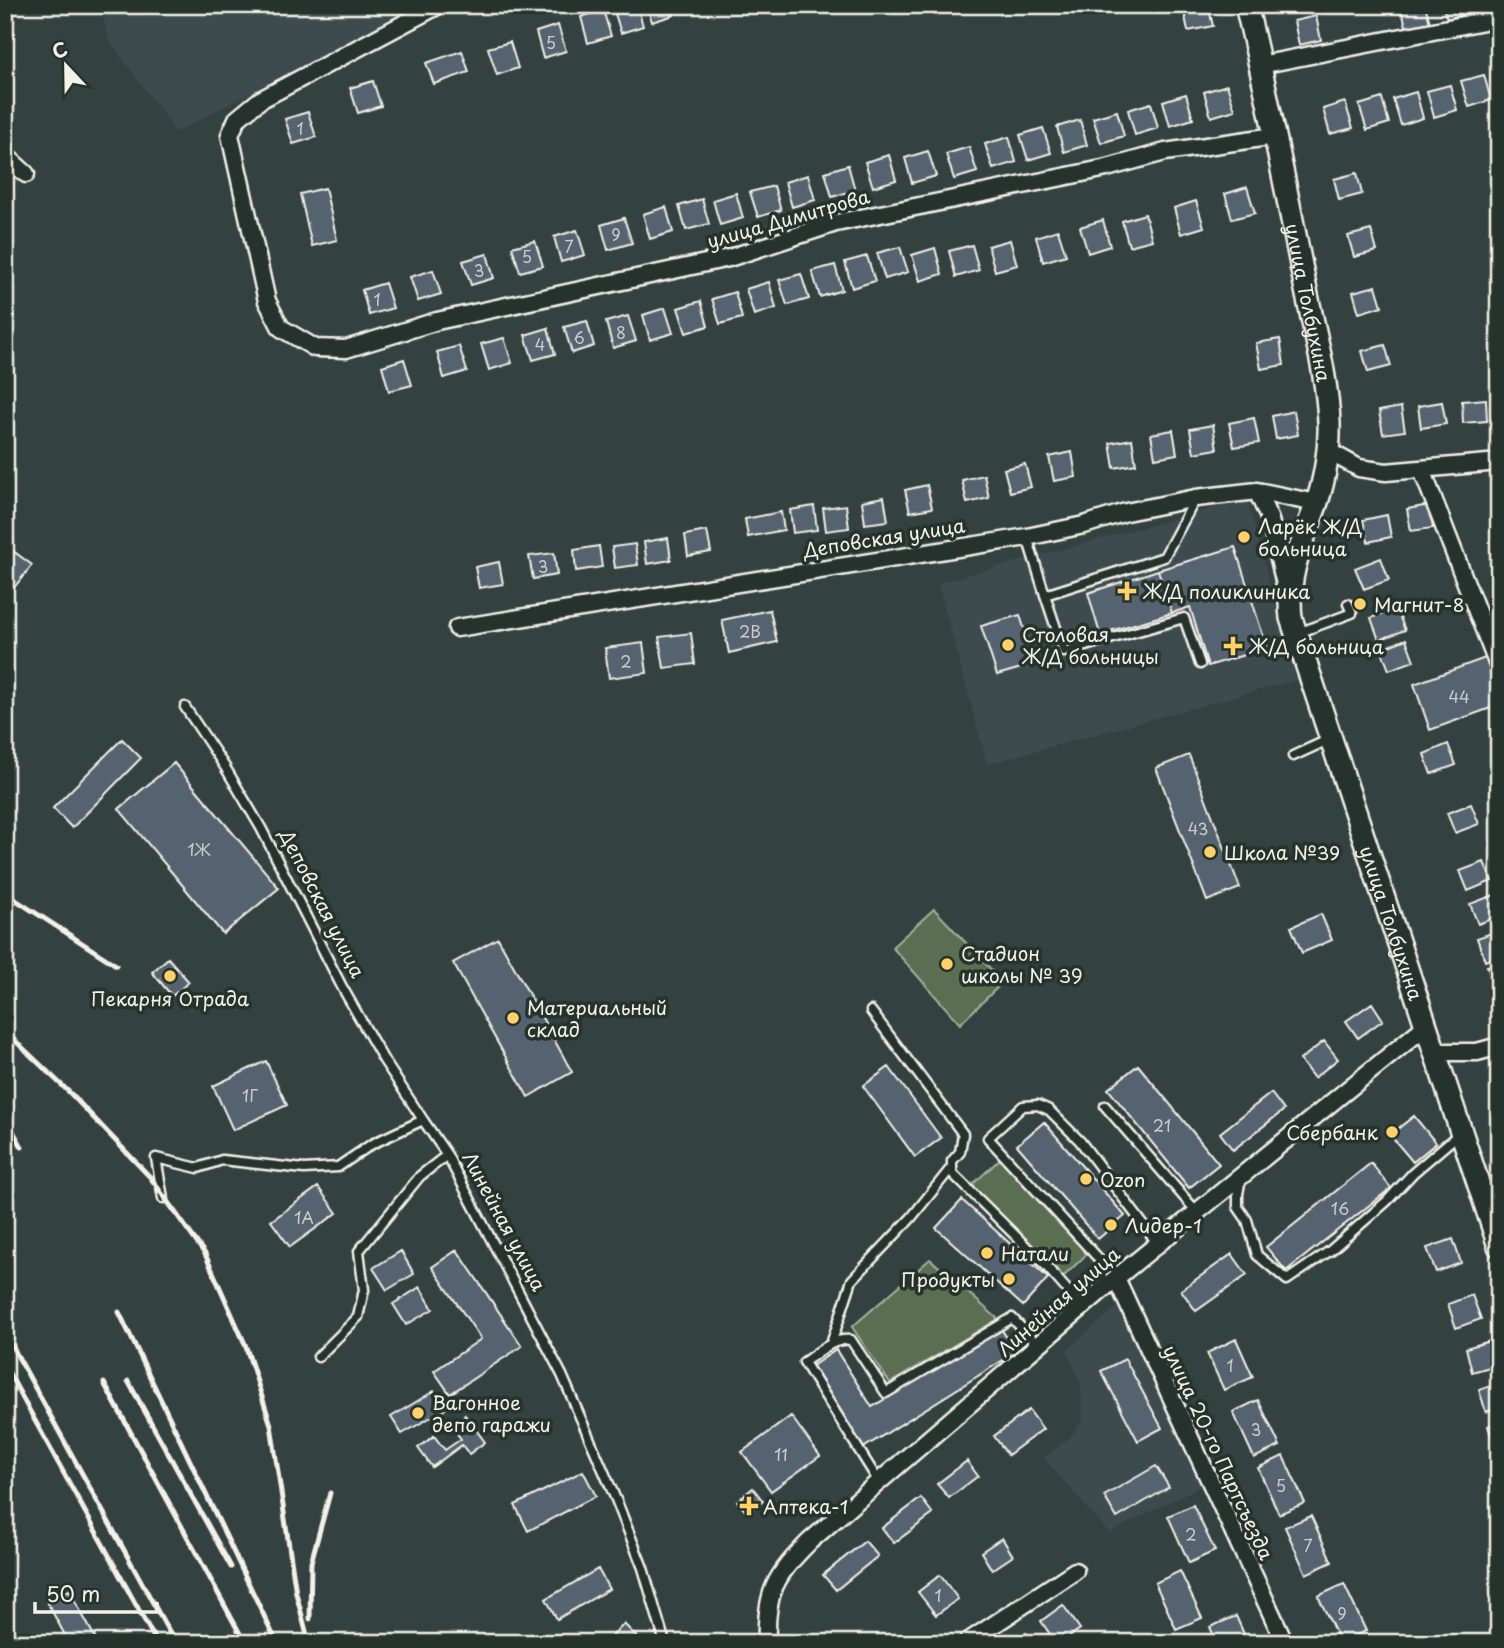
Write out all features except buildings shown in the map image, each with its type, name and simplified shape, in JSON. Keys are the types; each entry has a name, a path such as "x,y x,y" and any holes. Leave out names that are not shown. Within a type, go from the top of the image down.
{"street":[{"name":"улица Димитрова","path":"439,5 260,100 237,119 230,135 267,301 281,328 315,348 346,349 437,321 729,258 836,223 1107,168 1165,152 1275,136"},
{"name":"улица Толбухина","path":"1245,5 1261,65 1323,376 1329,421 1328,451 1316,503 1291,578 1289,600"},
{"path":"1261,65 1499,18"},
{"path":"5,155 26,174"},
{"path":"1328,451 1359,468 1386,472 1499,462"},
{"path":"1422,470 1499,668"},
{"name":"улица Толбухина","path":"1257,491 1270,520 1295,634 1499,1246"},
{"name":"Деповская улица","path":"457,628 1027,537 1196,498 1257,491 1316,503"},
{"name":"Линейная улица","path":"767,1643 766,1620 774,1583 789,1562 810,1541 1110,1283 1427,1024"},
{"path":"1436,1052 1477,1052 1499,1046"},
{"name":"улица 20-го Партсъезда","path":"1110,1283 1285,1643"},
{"path":"966,1643 1075,1571"}],"lane":[{"path":"1045,595 1164,557 1196,498"},
{"path":"1027,537 1064,652 1184,618 1200,664"},
{"path":"1295,634 1352,612 1348,604"},
{"name":"Деповская улица","path":"184,707 225,767 255,818 342,987 383,1059 423,1120"},
{"path":"1293,755 1330,739"},
{"path":"871,1011 963,1134 960,1152 952,1161 952,1173 1046,1266 1082,1307"},
{"path":"1110,1283 1100,1260 988,1138 1023,1106 1038,1105 1049,1110 1080,1141 1158,1244"},
{"path":"1105,1106 1196,1211"},
{"path":"163,1198 156,1158 198,1168 222,1160 304,1169 338,1167 372,1144 423,1120"},
{"name":"Линейная улица","path":"423,1120 447,1155 562,1375 638,1557 665,1643"},
{"path":"1241,1175 1238,1207 1247,1220 1257,1255 1287,1280 1331,1250 1460,1133"},
{"path":"318,1357 358,1317 364,1290 359,1251 420,1176 447,1155"},
{"path":"831,1344 852,1280 911,1218 952,1167"},
{"path":"878,1482 804,1362 841,1339 851,1340 886,1393 1012,1318 1038,1345"}],"shaded area":[{"path":"100,5 416,5 176,132 109,40"},
{"path":"1247,499 1296,680 987,764 938,583"},
{"path":"1118,1306 1204,1484 1109,1533 1044,1458 1068,1439 1083,1421 1081,1385 1067,1350"}],"green space":[{"name":"Стадион школы № 39","path":"934,909 1003,982 960,1024 892,947"},
{"path":"1000,1159 1090,1251 1062,1278 972,1185"},
{"path":"930,1259 998,1319 890,1383 852,1327"}],"railway":[{"path":"5,893 116,965"},
{"path":"5,1031 70,1093 150,1177 205,1254 245,1344 271,1425 296,1593 309,1643"},
{"path":"5,1117 22,1147"},
{"path":"119,1312 277,1643"},
{"path":"5,1333 175,1643"},
{"path":"5,1366 157,1643"},
{"path":"128,1381 231,1567"},
{"path":"104,1383 245,1643"},
{"path":"310,1619 311,1562 330,1493"}],"place":[{"name":"Ларёк Ж/Д больница","path":"1244,537"},
{"name":"Ж/Д поликлиника","path":"1127,591"},
{"name":"Магнит-8","path":"1360,604"},
{"name":"Столовая Ж/Д больницы","path":"1008,645"},
{"name":"Ж/Д больница","path":"1233,646"},
{"name":"Школа №39","path":"1210,852"},
{"name":"Стадион школы № 39","path":"947,964"},
{"name":"Пекарня Отрада","path":"170,976"},
{"name":"Материальный склад","path":"513,1018"},
{"name":"Сбербанк","path":"1392,1132"},
{"name":"Ozon","path":"1086,1179"},
{"name":"Лидер-1","path":"1111,1225"},
{"name":"Натали","path":"987,1253"},
{"name":"Продукты","path":"1009,1279"},
{"name":"Вагонное депо гаражи","path":"418,1413"},
{"name":"Аптека-1","path":"749,1506"}]}
